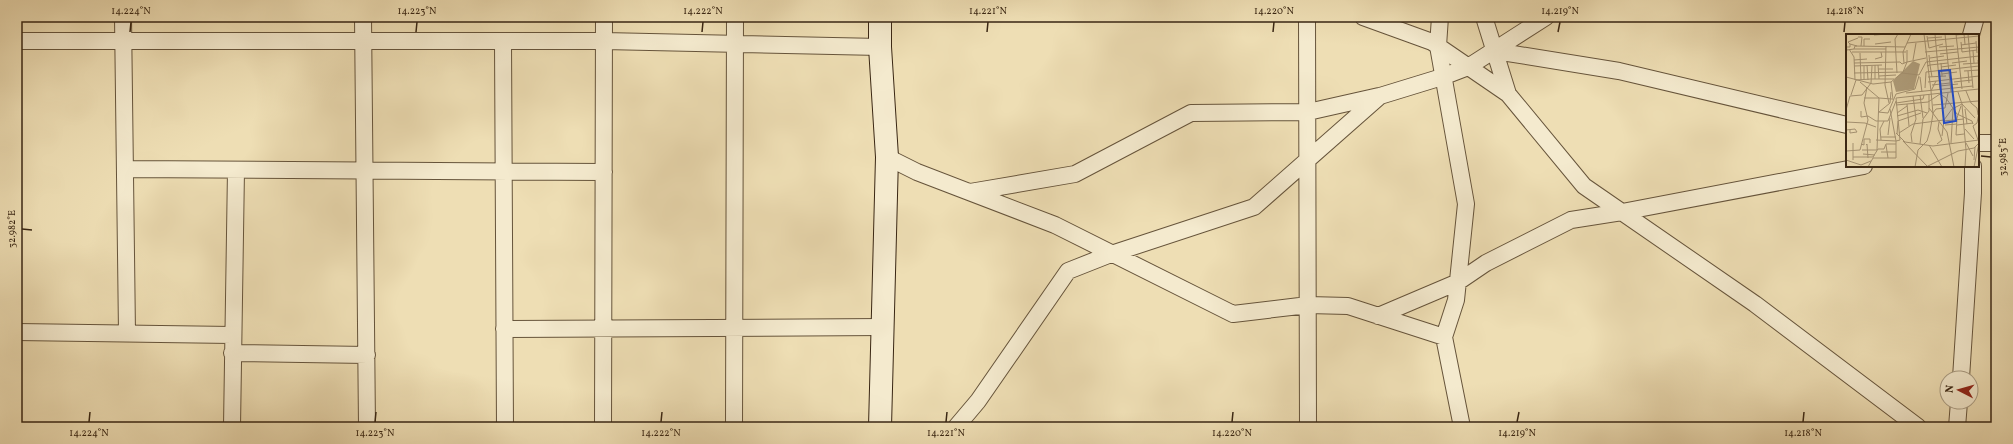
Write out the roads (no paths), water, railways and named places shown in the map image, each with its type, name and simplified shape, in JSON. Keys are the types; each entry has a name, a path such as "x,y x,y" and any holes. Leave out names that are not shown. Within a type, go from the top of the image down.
{"street":[{"path":"123,17 127,333"},
{"path":"363,17 367,427"},
{"path":"603,427 604,17"},
{"path":"734,427 735,17"},
{"path":"880,17 880,47 887,157 880,427"},
{"path":"1307,17 1308,427"},
{"path":"1363,17 1432,42 1508,94 1584,186 1755,304 1918,427"},
{"path":"1440,17 1438,46 1442,77 1466,204 1456,300 1444,337 1462,427"},
{"path":"1484,17 1508,94"},
{"path":"969,192 1075,174 1191,113 1308,112 1380,96 1442,77 1468,67 1546,17"},
{"path":"1972,34 1976,17"},
{"path":"17,41 604,41 880,47"},
{"path":"503,42 505,427"},
{"path":"1494,51 1620,71 1846,125"},
{"path":"956,427 978,401 1068,271 1111,254 1254,207 1380,96"},
{"path":"1979,143 1996,142"},
{"path":"887,157 917,172 1055,225 1233,314 1308,305 1348,306 1444,337"},
{"path":"1378,316 1458,282 1486,263 1571,220 1622,212 1859,167"},
{"path":"1962,370 1973,193 1973,167"},
{"path":"125,169 604,172"},
{"path":"232,427 232,334 236,170"},
{"path":"504,329 883,327"},
{"path":"17,332 232,334"},
{"path":"232,353 367,355"},
{"path":"1957,427 1958,410"}]}
